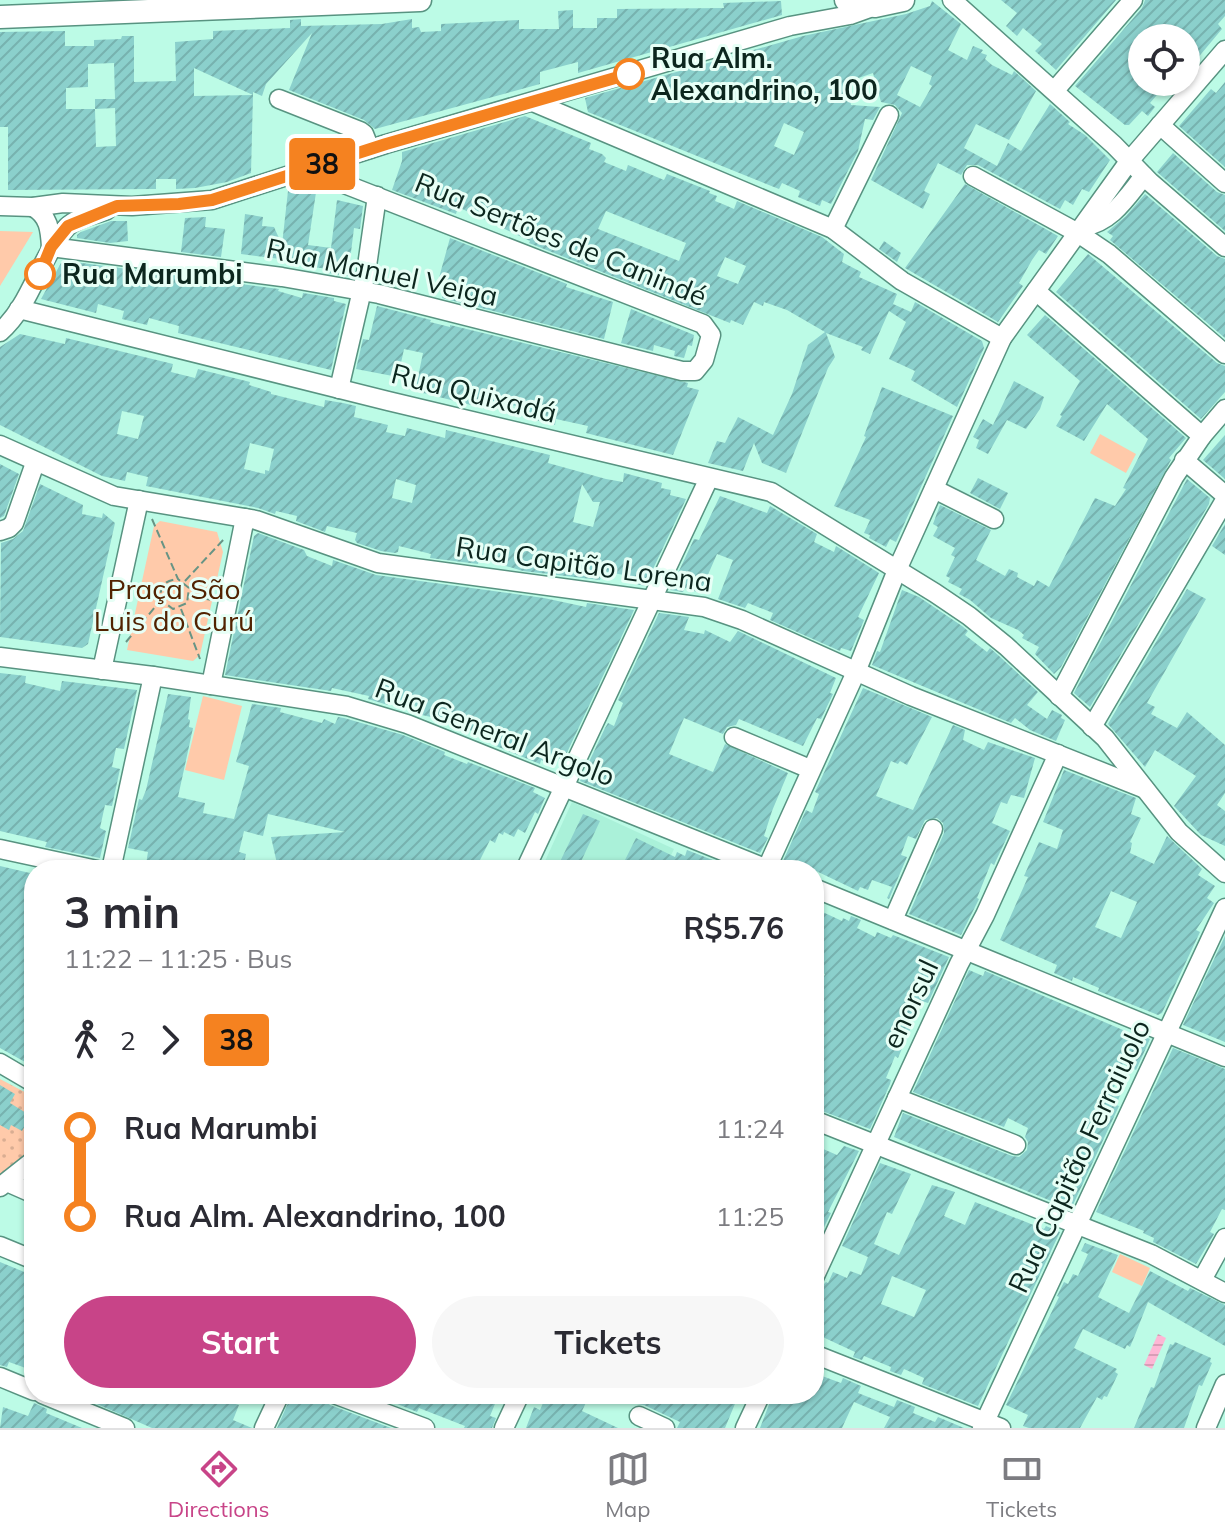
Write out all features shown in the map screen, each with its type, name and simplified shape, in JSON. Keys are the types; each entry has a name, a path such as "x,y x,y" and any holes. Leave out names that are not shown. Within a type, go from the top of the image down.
{"main road":[{"path":"0,17 162,5 420,0"},
{"path":"845,0 875,6 903,0"}],"street":[{"path":"809,23 845,0"},
{"path":"952,0 1225,247"},
{"path":"1055,90 1133,0"},
{"path":"0,206 33,207 63,203 117,206 212,200 370,149 875,6"},
{"path":"772,860 810,769 856,672 897,570 1002,338 1130,160 1222,60"},
{"path":"279,99 360,131 370,149"},
{"path":"533,102 833,229 902,281 1002,338"},
{"path":"833,229 889,115"},
{"path":"1160,125 1225,183"},
{"name":"Rua Sertões de Canindé","path":"306,169 703,324 711,335 698,370"},
{"path":"973,176 1080,230 1225,354"},
{"path":"1080,230 1108,218 1144,176"},
{"path":"339,389 361,291 377,196"},
{"path":"0,332 19,309 40,274 51,247 68,226 117,206"},
{"path":"33,207 46,219 51,247"},
{"name":"Rua Manuel Veiga","path":"51,247 282,277 361,291 682,371 698,370"},
{"path":"1036,291 1202,436"},
{"name":"Rua Quixadá","path":"19,309 771,492 969,616 1124,759 1179,832 1225,873"},
{"path":"1059,696 1184,460 1225,409"},
{"name":"Rua Capitão Lorena","path":"0,445 105,493 245,518 378,563 704,607 1145,789"},
{"path":"1092,727 1225,498 1184,460"},
{"path":"0,531 14,523 35,463"},
{"path":"530,860 709,478"},
{"path":"934,489 994,519"},
{"path":"102,670 139,500"},
{"path":"211,685 245,518"},
{"name":"Rua General Argolo","path":"0,657 153,676 347,706 407,724 743,860"},
{"path":"113,860 153,676"},
{"path":"734,737 810,769"},
{"name":"enorsul","path":"824,1257 1058,754"},
{"path":"893,920 933,829"},
{"path":"0,849 51,860"},
{"path":"824,892 1225,1057"},
{"name":"Rua Capitão Ferraiuolo","path":"989,1426 1225,908"},
{"path":"0,1063 24,1077"},
{"path":"897,1098 1016,1145"},
{"path":"824,1124 1151,1254 1225,1293"},
{"path":"4,1185 24,1168"},
{"path":"4,1185 24,1191"},
{"path":"1202,1280 1225,1238"},
{"path":"0,1246 24,1256"},
{"path":"824,1358 989,1426"},
{"path":"0,1377 24,1387"},
{"path":"1206,1428 1225,1384"},
{"path":"64,1404 112,1426"},
{"path":"264,1428 275,1404"},
{"path":"361,1404 425,1428"},
{"path":"504,1428 515,1404"},
{"path":"745,1428 756,1404"},
{"path":"639,1416 665,1428"}],"path":[{"path":"139,500 159,532 178,579"},
{"path":"184,582 224,539"},
{"path":"170,579 178,579 189,588 190,596 180,608 173,609 161,600 160,592 163,584 170,579"},
{"path":"121,582 160,592"},
{"path":"190,596 227,604"},
{"path":"122,646 161,600"},
{"path":"180,608 200,659"}],"shaded area":[{"path":"572,802 674,849 669,860 546,860"},
{"path":"1158,1334 1166,1338 1152,1369 1144,1365"}],"green space":[{"path":"0,231 33,232 0,286"},
{"path":"1100,434 1136,454 1126,473 1090,453"},
{"name":"Praça São Luis do Curú","path":"160,521 217,532 223,552 200,655 193,661 127,650 154,526"},
{"path":"203,696 242,706 224,780 185,770"},
{"path":"0,1079 24,1092 24,1156 0,1183"},
{"path":"1120,1254 1150,1268 1142,1286 1112,1272"}],"building":[{"path":"1001,0 1116,0 1056,70 1035,51 1042,44 1023,28 1017,36 1006,26 1017,13"},
{"path":"1145,0 1225,0 1225,16 1218,24 1222,29 1200,55 1200,24 1128,24"},
{"path":"781,1 782,15 578,73 578,62 540,72 540,84 375,129 364,120 289,90 312,33 266,84 262,96 253,92 253,95 251,173 227,182 195,188 176,189 176,179 156,179 156,189 8,190 8,127 0,127 0,32 65,31 65,46 94,46 94,40 134,36 134,82 176,81 175,42 213,39 213,31 290,28 290,20 301,19 301,26 382,24 412,19 412,28 419,27 421,32 441,31 441,24 519,20 519,29 559,29 558,11 573,10 573,28 597,28 597,18 617,18 617,9 724,8 723,3","holes":["114,63 115,99 95,99 95,109 66,109 66,88 88,87 88,64","194,68 253,95 194,96","115,108 116,146 96,147 95,109"]},
{"path":"932,1 961,24 948,50 967,60 973,46 983,50 981,53 987,55 985,59 992,65 1012,75 1014,71 1036,91 1009,140 976,124 964,148 997,166 1008,143 1021,151 1050,104 1110,160 1089,192 1082,189 1073,205 1065,200 1060,209 978,165 967,165 961,175 938,163 924,191 930,194 923,209 871,180 902,113 895,105 881,102 873,73 847,82 851,105 880,107 873,120 865,119 858,151 831,204 822,200 820,206 798,197 800,191 782,183 779,189 588,112 585,98 803,36 930,6","holes":["911,66 932,76 929,84 932,86 920,107 897,95","784,123 804,132 794,155 774,146"]},
{"path":"1128,24 1128,96 1156,96 1150,103 1155,107 1148,116 1142,111 1129,125 1125,125 1075,86"},
{"path":"1225,82 1225,167 1179,126 1211,89 1216,93"},
{"path":"525,116 591,143 589,149 602,154 606,158 604,162 626,171 628,165 664,180 667,174 710,191 717,196 715,201 734,209 737,201 822,237 844,254 842,262 861,272 859,277 897,294 893,304 911,312 915,302 982,341 984,348 957,407 911,380 915,371 889,359 906,322 889,311 870,354 861,350 863,347 826,333 835,357 786,473 762,463 754,443 743,471 708,463 717,441 725,443 738,417 773,435 792,394 808,345 825,332 787,310 764,302 763,306 754,302 743,325 731,320 730,323 529,243 458,207 456,214 392,190 402,152","holes":["606,211 686,243 679,261 598,229","725,257 746,266 738,284 717,276"]},
{"path":"1173,153 1217,192 1225,195 1225,231 1157,172"},
{"path":"309,183 317,186 308,245 331,248 337,200 363,206 360,229 354,228 348,276 328,273 328,269 313,267 313,263 241,254 245,214 263,217 262,226 274,227 282,245 288,191"},
{"path":"965,184 1058,236 1046,254 1039,250 1032,260 1019,283 1023,286 998,322 905,268"},
{"path":"1145,194 1217,256 1225,259 1225,338 1110,240 1113,236 1107,232"},
{"path":"206,217 205,227 225,229 221,257 181,252 185,218"},
{"path":"111,221 127,221 128,241 110,243 77,238 81,232"},
{"path":"450,238 567,284 566,287 613,302 604,339 442,298 445,287 437,285"},
{"path":"884,241 901,253 897,262 879,249"},
{"path":"1088,254 1217,363 1225,366 1225,392 1201,419 1056,292"},
{"path":"67,261 279,289 302,298 303,293 334,298 334,301 346,304 331,370 178,333 179,326 149,318 147,325 122,319 124,311 98,304 96,313 41,299 61,263"},
{"path":"377,306 450,327 688,383 687,387 699,390 673,455 586,433 588,426 556,419 555,425 527,418 530,409 489,400 487,409 415,391 423,353 404,349 398,377 356,369 363,339 369,340"},
{"path":"631,309 694,335 692,346 688,345 684,358 674,356 675,351 654,345 653,351 621,343"},
{"path":"1045,315 1186,438 1169,458 1171,460 1061,667 1054,674 1035,654 1039,647 1022,638 1024,635 1018,630 991,618 959,594 962,589 948,582 950,578 946,576 955,557 951,555 955,548 933,536 938,527 933,524 940,505 991,530 976,560 1005,576 1009,569 1034,586 1037,580 1049,587 1095,498 1115,506 1126,489 1123,488 1148,439 1107,404 1084,441 1056,426 1080,381 1027,335"},
{"path":"20,334 65,344 66,338 173,364 171,372 195,378 198,369 250,382 249,385 271,394 324,407 325,400 356,406 354,417 388,425 386,432 405,436 407,428 445,438 446,430 550,455 548,463 606,479 623,482 624,473 662,483 661,488 671,490 670,495 686,499 645,586 622,581 624,575 602,571 600,580 523,571 479,558 478,564 430,558 431,554 399,546 395,553 381,551 357,543 357,533 327,526 325,532 296,521 297,516 146,486 148,477 127,472 125,481 102,476 0,425 0,347","holes":["122,411 144,416 138,439 117,434","250,443 274,449 269,471 265,470 265,474 244,469","396,479 416,485 412,503 392,498","582,484 593,502 600,502 593,527 573,522"]},
{"path":"1014,381 1044,397 1040,409 1026,429 1007,420 988,454 976,448 979,440 973,437 983,419 993,425"},
{"path":"882,387 953,416 896,542 890,539 886,547 864,533 870,520 834,506 866,437"},
{"path":"1225,435 1225,479 1203,460"},
{"path":"0,464 19,474 4,516 0,518"},
{"path":"978,478 1008,493 1000,509 970,493"},
{"path":"1187,479 1210,498 1209,504 1090,707 1074,693"},
{"path":"40,484 83,505 82,514 102,518 103,513 115,523 88,644 82,648 0,637 1,543 23,531"},
{"path":"720,496 767,513 770,506 817,534 814,542 834,552 836,546 879,573 858,617 864,620 851,651 841,648 840,651 770,620 773,613 748,603 745,608 718,599 733,560 717,554 700,593 685,588 683,592 670,590 694,539 699,540"},
{"path":"1225,524 1225,555 1212,546"},
{"path":"258,533 304,550 307,556 332,566 333,560 376,575 544,598 586,607 587,603 634,610 563,761 558,758 554,766 541,760 540,764 496,746 498,738 422,715 424,708 409,702 390,697 388,705 368,699 369,696 332,688 331,691 225,675 254,536"},
{"path":"1187,589 1206,599 1147,703 1155,707 1151,714 1177,728 1187,712 1225,745 1225,793 1217,805 1225,811 1225,846 1201,835 1174,806 1196,776 1155,750 1145,767 1108,724"},
{"path":"902,590 919,597 962,626 968,631 965,635 987,652 990,648 998,655 1038,692 1027,705 1047,719 1052,710 1062,715 1061,718 1065,720 1056,741 1030,730 1015,718 1011,723 872,665 877,651 880,652"},
{"path":"659,613 689,617 684,630 704,634 705,630 730,642 738,631 836,678 830,693 833,694 821,719 817,718 803,746 739,719 723,734 684,718 669,754 713,772 725,744 788,773 764,836 768,838 760,853 580,781 608,723 614,726 623,703 618,700"},
{"path":"0,673 26,676 25,683 60,691 62,681 137,690 124,749 116,748 112,767 120,769 112,806 105,805 100,828 106,831 100,858 45,847 47,842 0,831"},
{"path":"863,688 932,717 907,765 891,761 876,796 913,810 953,725 965,730 963,740 984,750 988,742 1035,758 1024,798 1011,795 1007,804 1001,802 992,823 1010,831 994,865 991,863 979,899 961,935 909,914 944,833 943,823 937,818 925,820 916,839 908,836 901,855 907,857 889,899 892,887 872,880 868,890 860,887 858,891 824,875 824,860 783,860 806,810 812,813 819,794 815,792"},
{"path":"168,694 191,697 188,719 189,727 193,728 178,797 205,803 203,813 234,819 249,766 236,762 252,704 281,708 280,712 322,723 324,719 335,724 338,717 344,718 403,735 445,752 444,755 535,788 533,792 545,798 525,833 518,829 514,837 499,833 495,843 490,840 480,860 276,860 271,837 345,832 268,814 263,836 244,831 239,852 246,854 245,860 147,860 148,852 128,848 139,799 142,800"},
{"path":"1064,770 1136,798 1131,814 1141,818 1130,842 1130,853 1154,864 1167,836 1202,869 1198,875 1215,886 1207,898 1214,903 1196,930 1200,932 1162,1013 1158,1015 1098,991 1099,988 1073,977 1072,981 1054,973 1057,965 1000,940 1028,877 1024,876 1039,842 1057,849 1063,830 1043,822","holes":["1111,891 1137,902 1121,938 1095,927"]},
{"path":"583,814 600,821 582,860 561,860"},
{"path":"636,838 675,857 677,852 685,856 687,850 712,860 625,860"},
{"path":"0,866 24,872 24,1061 0,1048"},
{"path":"824,913 842,921 843,918 849,921 851,916 861,920 857,928 875,937 877,932 891,938 893,935 949,957 928,1003 922,1001 898,1058 895,1056 886,1078 891,1080 890,1084 870,1129 824,1112"},
{"path":"1225,936 1225,1042 1183,1025"},
{"path":"969,970 983,976 985,971 1150,1039 1136,1070 1123,1064 1113,1090 1121,1093 1116,1105 1119,1106 1071,1209 894,1137 903,1113 1012,1156 1019,1157 1027,1150 1025,1137 1028,1128 1008,1118 1004,1127 913,1092"},
{"path":"1173,1048 1225,1069 1225,1210 1222,1209 1210,1232 1214,1234 1196,1264 1153,1242 1154,1238 1144,1231 1096,1212"},
{"path":"0,1085 15,1094 10,1103 24,1112 24,1128 22,1131 11,1125 9,1130 0,1125"},
{"path":"844,1146 859,1151 828,1212 831,1213 824,1227 824,1149 837,1155"},
{"path":"880,1163 911,1174 892,1214 887,1212 874,1244 899,1255 932,1185 955,1192 944,1216 965,1225 975,1202 1044,1229 1046,1226 1060,1232 978,1406 922,1384 924,1378 904,1369 901,1375 890,1371 891,1367 864,1356 862,1360 853,1357 855,1352 824,1338 824,1284 828,1283 833,1272 847,1278 850,1271 861,1275 868,1257 842,1246","holes":["892,1276 926,1290 914,1317 881,1304"]},
{"path":"1085,1243 1118,1255 1098,1297 1129,1313 1150,1271 1188,1291 1190,1288 1225,1305 1225,1346 1148,1302 1130,1347 1127,1345 1125,1349 1083,1329 1074,1348 1117,1369 1115,1372 1118,1374 1107,1397 1104,1396 1102,1400 1097,1397 1080,1428 1029,1428 1023,1426 1028,1415 1006,1405 1064,1282 1068,1284 1073,1274 1078,1276 1088,1254 1081,1251"},
{"path":"0,1262 24,1272 24,1367 9,1362 7,1367 0,1365"},
{"path":"1175,1342 1211,1358 1212,1363 1202,1386 1199,1385 1184,1428 1134,1428 1151,1387 1154,1388 1170,1344"},
{"path":"824,1377 841,1383 843,1378 861,1386 858,1393 894,1407 897,1400 915,1407 913,1413 935,1422 938,1417 964,1428 884,1428 890,1417 854,1402 842,1428 760,1428 769,1404 824,1404"},
{"path":"36,1404 47,1409 46,1413 82,1428 0,1428 3,1407 28,1416"},
{"path":"97,1404 236,1404 239,1405 233,1420 252,1428 152,1428"},
{"path":"288,1404 329,1404 391,1428 277,1428"},
{"path":"397,1404 495,1404 490,1416 496,1418 492,1428 464,1428 419,1408 417,1412"},
{"path":"543,1404 585,1404 582,1411 618,1428 526,1428 534,1407 540,1410"},
{"path":"637,1404 735,1404 725,1428 677,1428 680,1422"}],"bus line":[{"name":"38","path":"40,274 51,247 68,226 117,206 179,204 236,194 386,144 629,74"}],"place":[{"name":"Rua Alm. Alexandrino, 100","path":"629,74"},
{"name":"Rua Marumbi","path":"40,274"}]}
